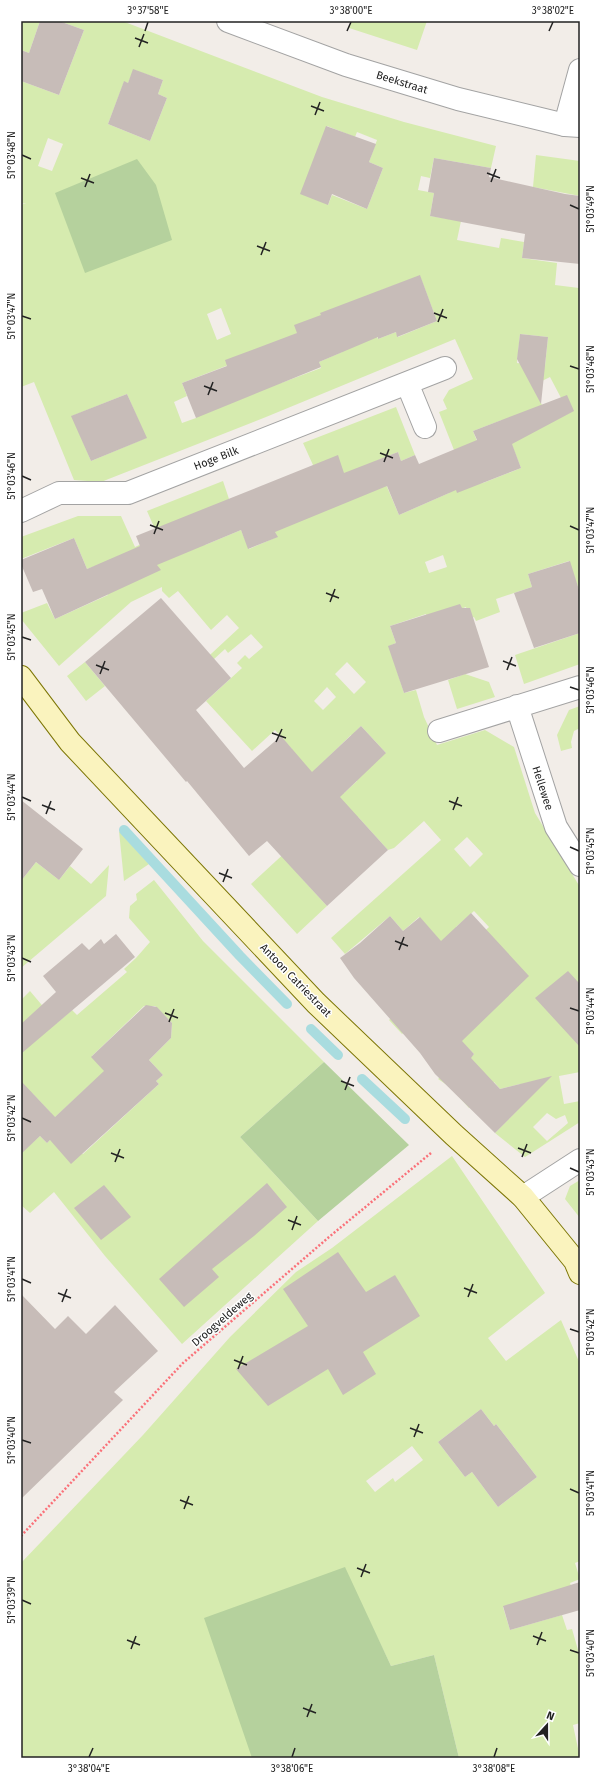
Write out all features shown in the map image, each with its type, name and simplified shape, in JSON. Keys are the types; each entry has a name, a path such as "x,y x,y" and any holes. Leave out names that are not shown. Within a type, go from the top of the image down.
{"main road":[{"name":"Antoon Catriestraat","path":"21,677 70,742 316,1003 454,1136 523,1197 575,1261 580,1273"}],"street":[{"name":"Beekstraat","path":"228,21 346,65 458,99 572,125"},
{"path":"572,125 580,70"},
{"name":"Hoge Bilk","path":"21,511 59,493 128,492 445,368"},
{"path":"407,383 425,426"},
{"path":"439,731 580,687"},
{"name":"Hellewee","path":"517,706 556,827 580,865"},
{"path":"523,1197 580,1160"}],"path":[{"name":"Droogveldeweg","path":"21,1536 183,1363 328,1236 454,1136"}],"green space":[{"path":"21,21 40,21 29,53 21,50"},
{"path":"59,21 122,21 322,97 404,122 496,146 491,168 434,158 430,178 421,176 418,190 434,193 430,216 461,221 457,240 499,248 501,238 524,242 522,258 557,263 555,285 579,288 580,283 580,593 569,561 528,574 532,587 496,599 500,612 476,621 474,617 470,619 466,607 448,613 432,630 426,614 390,626 396,643 389,646 404,693 416,690 424,717 437,745 485,730 514,747 535,813 580,887 580,1072 559,1076 564,1104 580,1101 580,1122 525,1157 495,1133 532,1095 520,1084 500,1089 494,1082 469,1108 450,1087 438,1079 449,1069 453,1074 474,1054 429,1010 402,1034 389,1020 489,927 474,911 456,927 460,932 437,944 437,937 419,917 403,931 390,916 345,954 331,938 441,840 424,821 394,848 388,850 358,817 297,873 327,906 297,934 251,884 339,803 291,756 292,749 275,730 252,751 206,701 242,668 237,663 245,655 249,659 263,647 251,634 228,653 225,649 189,682 185,678 239,628 227,615 211,630 178,591 169,598 162,591 162,587 131,602 59,666 21,619 21,613 47,603 55,619 108,595 95,566 87,569 74,538 21,559 21,537 78,516 121,516 135,547 158,536 147,511 223,481 229,499 205,545 241,530 249,549 277,537 271,522 313,465 303,443 396,407 415,455 401,461 398,452 376,461 399,515 449,493 447,487 483,483 521,468 502,420 473,431 477,441 454,450 439,412 447,409 443,400 449,390 473,379 455,339 266,417 101,482 74,480 34,382 21,387 21,205 26,203 21,204 21,81 59,95 84,30","holes":["134,70 163,80 158,94 167,98 150,141 108,124 124,82 128,83","327,126 355,137 357,132 377,140 369,162 383,168 367,209 332,195 328,205","48,138 63,144 52,171 38,166","420,276 437,321 398,337 396,332 378,339 369,316 379,291","221,308 231,334 217,340 207,314","327,313 342,352 319,362 321,368 281,383 273,361 297,333","520,334 548,337 545,366 517,363","231,364 196,418 182,423 174,402 187,396 182,383","550,377 569,413 551,422 532,386","127,394 146,438 91,461 72,416","443,555 447,567 429,573 425,562","347,662 366,682 354,694 335,674","327,687 336,697 323,710 314,701","361,726 386,753 355,732","351,735 357,741 316,769","348,772 357,781 344,793 335,785","467,837 483,854 470,867 454,849","547,1113 556,1119 565,1115 568,1123 547,1141 533,1127"]},
{"path":"351,21 427,21 417,50 349,28"},
{"path":"536,155 580,161 580,196 533,187"},
{"path":"137,159 156,185 172,240 85,273 55,193"},
{"path":"580,633 580,664 524,684 515,655"},
{"path":"85,662 105,686 86,701 67,676"},
{"path":"465,674 489,682 495,697 457,709 448,680"},
{"path":"580,706 580,728 574,731 571,742 572,748 561,751 557,735 569,710"},
{"path":"119,831 149,864 124,881"},
{"path":"36,862 59,880 70,866 91,884 109,865 106,896 21,968 21,881"},
{"path":"154,880 203,941 324,1062 240,1137 318,1221 182,1344 105,1256 54,1192 30,1213 21,1205 21,1153 40,1136 47,1143 50,1140 83,1154 159,1084 156,1081 163,1075 149,1060 171,1038 172,1023 155,1006 144,1006 92,1056 107,1074 93,1082 52,1120 48,1116 51,1113 32,1093 21,1103 21,1000 30,991 57,1023 72,1010 77,1015 127,972 124,969 150,942 129,918 130,906 137,900 136,894"},
{"path":"324,1062 409,1145 318,1221 240,1137"},
{"path":"452,1156 545,1293 488,1338 506,1361 561,1320 580,1364 580,1561 575,1563 580,1579 570,1583 579,1610 503,1607 510,1630 562,1615 567,1630 572,1629 580,1657 580,1723 573,1725 580,1758 459,1758 434,1655 391,1666 344,1568 252,1758 21,1758 21,1563 143,1435 230,1337 296,1272 332,1248","holes":["481,1409 494,1426 496,1424 537,1477 498,1507 472,1472 465,1477 438,1442","412,1446 423,1460 395,1482 393,1478 375,1492 366,1481"]},
{"path":"580,1180 580,1218 565,1199 570,1186"},
{"path":"345,1567 391,1666 434,1655 459,1758 252,1758 204,1618"}],"building":[{"path":"40,21 59,21 84,30 59,95 21,81 21,50 29,53"},
{"path":"133,69 163,80 158,94 167,98 150,141 108,124 124,81 128,83"},
{"path":"326,126 376,144 369,162 383,168 367,209 332,194 328,205 300,194"},
{"path":"434,158 491,168 489,177 580,196 580,264 522,258 525,234 430,216 434,193 428,192"},
{"path":"420,275 437,321 397,337 396,332 378,339 378,337 319,362 321,367 196,418 182,383 227,366 225,360 297,333 294,325 321,315 320,313"},
{"path":"520,334 548,337 541,404 517,359"},
{"path":"127,394 147,438 91,461 71,416"},
{"path":"567,395 574,411 512,444 521,468 457,493 456,490 399,515 387,486 275,532 278,537 248,549 241,530 157,565 161,570 55,619 42,589 33,592 21,564 21,560 74,538 87,569 140,546 136,536 338,455 344,473 398,452 401,461 415,455 419,464 477,440 473,431"},
{"path":"570,561 580,593 580,633 534,648 514,593 532,587 528,574"},
{"path":"161,598 231,678 196,710 244,768 281,736 312,772 361,726 386,753 340,797 388,850 327,906 267,841 249,856 85,662"},
{"path":"460,604 462,608 470,608 489,667 404,693 388,646 396,643 390,626"},
{"path":"21,800 83,849 59,880 36,862 21,881"},
{"path":"471,913 529,976 462,1041 474,1054 471,1058 500,1089 552,1076 495,1133 435,1074 420,1053 354,978 340,958 360,943 390,916 403,931 420,917 441,941"},
{"path":"116,934 135,957 22,1053 21,1024 56,992 43,976 82,943 89,950 101,939 104,944"},
{"path":"568,971 580,984 580,1047 535,998"},
{"path":"146,1005 157,1007 172,1023 171,1038 149,1060 163,1075 156,1081 159,1084 71,1164 50,1140 47,1143 40,1136 21,1154 21,1081 55,1117 104,1071 91,1057"},
{"path":"267,1183 287,1207 254,1236 212,1269 219,1277 184,1307 159,1279"},
{"path":"104,1185 131,1217 101,1240 74,1208"},
{"path":"338,1252 366,1292 395,1275 420,1316 363,1352 376,1374 343,1395 328,1369 268,1406 236,1369 308,1326 283,1289"},
{"path":"21,1294 55,1329 68,1316 86,1334 115,1305 158,1351 114,1392 123,1400 21,1499"},
{"path":"481,1409 494,1426 496,1424 537,1477 498,1507 472,1472 465,1477 438,1442"},
{"path":"580,1582 580,1610 510,1630 503,1606"}],"waterway":[{"path":"124,830 240,956 287,1004"},
{"path":"311,1029 338,1055"},
{"path":"362,1079 405,1119"}]}
